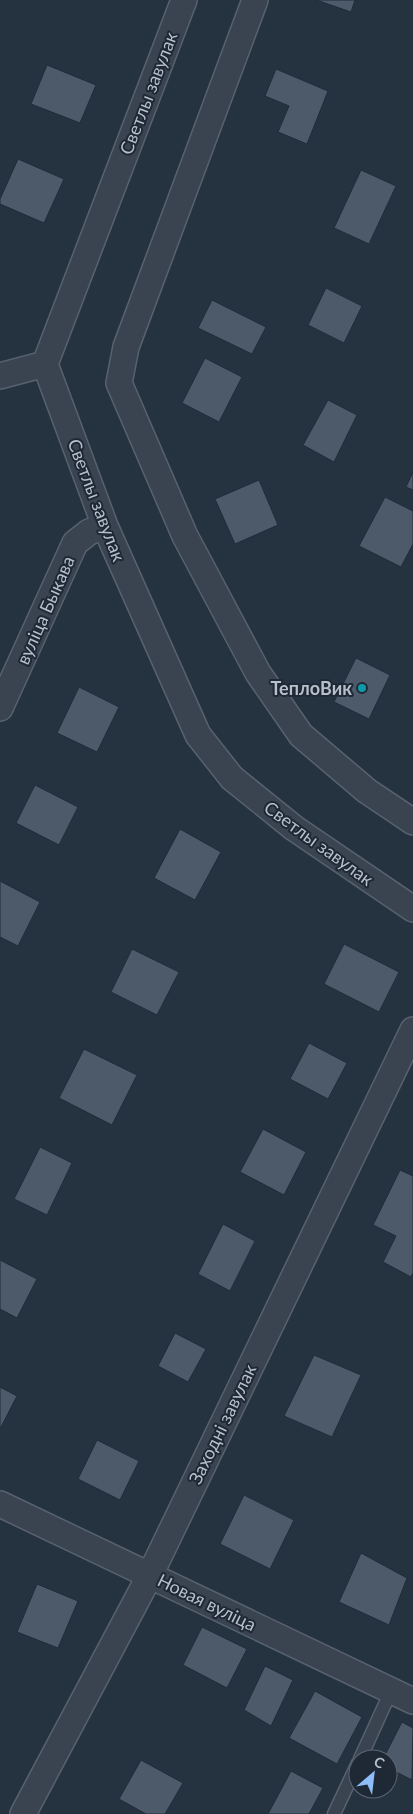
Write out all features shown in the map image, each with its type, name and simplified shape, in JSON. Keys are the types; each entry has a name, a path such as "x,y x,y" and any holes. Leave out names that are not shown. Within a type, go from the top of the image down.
{"street":[{"name":"Светлы завулак","path":"184,0 45,364 105,526 198,735 232,778 294,828 413,910"},
{"path":"255,0 126,347 119,383 185,536 258,674 301,735 367,791 413,822"},
{"path":"0,376 45,364"},
{"name":"вуліца Быкава","path":"0,708 75,543 89,532 105,526"},
{"name":"Заходні завулак","path":"23,1814 150,1575 413,1030"},
{"name":"Новая вуліца","path":"0,1504 402,1696"}],"lane":[{"path":"367,1749 402,1696"},
{"path":"334,1814 348,1784"}],"building":[{"path":"316,0 355,0 351,12"},
{"path":"47,65 96,85 80,123 31,104"},
{"path":"276,69 328,91 307,144 278,132 289,106 265,96"},
{"path":"18,159 64,179 44,223 0,204 0,199"},
{"path":"361,170 396,186 369,244 334,228"},
{"path":"326,288 362,306 344,343 308,325"},
{"path":"212,300 266,327 252,354 198,328"},
{"path":"205,358 242,377 219,422 182,403"},
{"path":"328,400 357,415 334,462 303,445"},
{"path":"413,472 413,490 406,487"},
{"path":"259,480 278,525 235,544 215,499"},
{"path":"385,497 413,511 413,544 401,567 359,546"},
{"name":"ТеплоВик","path":"356,658 390,675 369,719 334,702"},
{"path":"79,687 119,707 97,752 57,733"},
{"path":"35,785 78,807 59,845 16,823"},
{"path":"180,829 221,852 195,900 154,878"},
{"path":"0,881 40,902 18,946 0,937"},
{"path":"344,944 399,972 379,1012 324,984"},
{"path":"132,949 179,972 157,1015 111,992"},
{"path":"309,1043 347,1063 328,1099 290,1079"},
{"path":"84,1049 137,1075 112,1125 59,1098"},
{"path":"263,1129 306,1152 284,1195 240,1172"},
{"path":"40,1147 72,1163 47,1215 14,1199"},
{"path":"400,1170 413,1176 413,1273 411,1277 383,1262 396,1236 373,1225"},
{"path":"223,1224 255,1241 230,1291 198,1274"},
{"path":"0,1260 37,1279 17,1318 0,1309"},
{"path":"175,1333 206,1349 188,1382 158,1366"},
{"path":"314,1355 361,1375 332,1437 284,1416"},
{"path":"0,1387 17,1396 0,1429"},
{"path":"97,1440 139,1461 120,1500 78,1479"},
{"path":"244,1495 294,1520 270,1569 220,1544"},
{"path":"361,1553 407,1578 389,1625 339,1602"},
{"path":"37,1584 78,1601 58,1648 17,1632"},
{"path":"202,1627 247,1649 227,1688 183,1665"},
{"path":"265,1666 293,1680 271,1726 244,1710"},
{"path":"315,1691 362,1717 337,1764 289,1738"},
{"path":"402,1722 413,1728 412,1780 398,1773 398,1749 388,1749"},
{"path":"141,1760 183,1783 165,1814 146,1814 119,1799"},
{"path":"291,1771 323,1788 309,1814 268,1814"}],"place":[{"name":"ТеплоВик","path":"362,688"}]}
